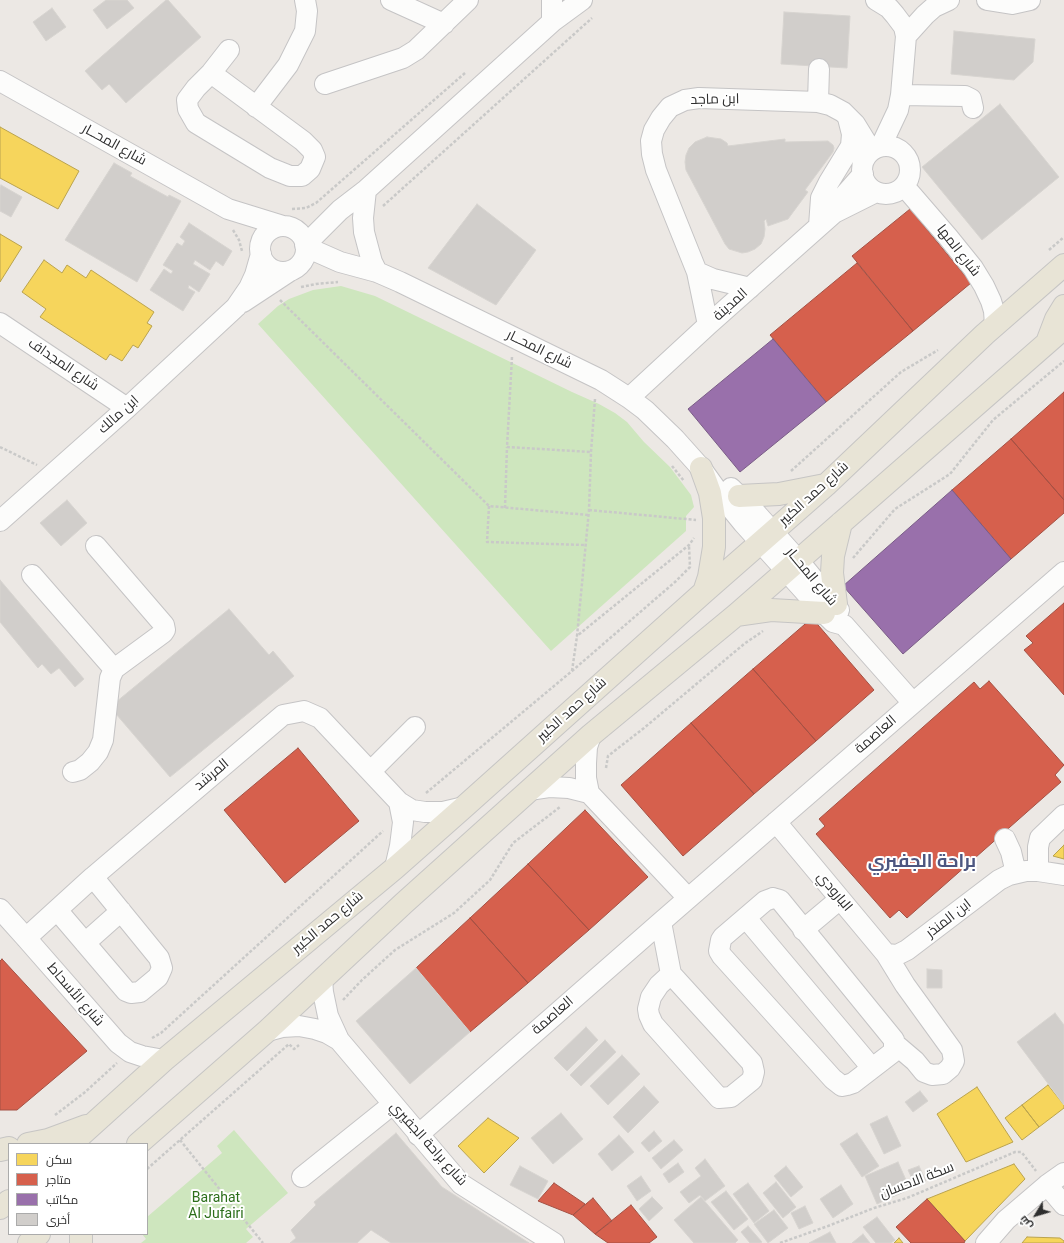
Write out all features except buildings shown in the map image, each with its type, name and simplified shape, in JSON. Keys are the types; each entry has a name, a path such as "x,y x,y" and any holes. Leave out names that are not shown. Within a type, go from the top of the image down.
{"main road":[{"name":"شارع حمد الكبير","path":"72,1143 164,1060 395,868 464,807 766,536 826,485 995,325 1064,265"},
{"path":"1047,342 1056,319 1064,306"},
{"path":"139,1143 267,1031 404,903 591,735 736,615 1064,328"},
{"path":"701,468 710,493 714,518 714,547 704,592"},
{"path":"740,496 779,494 826,485"},
{"path":"736,615 771,610 830,609 833,556 841,524"},
{"path":"33,1143 48,1140 93,1124"}],"street":[{"path":"256,107 288,65 305,31 307,11 305,0"},
{"path":"391,0 444,24"},
{"path":"325,84 403,58 416,50 468,0"},
{"path":"552,0 552,22"},
{"path":"876,0 889,8 895,15 904,27 906,36 900,103 905,155"},
{"path":"906,36 925,15 949,0"},
{"path":"987,0 1012,4 1030,0"},
{"path":"306,246 340,210 366,190 552,22 586,6"},
{"path":"211,73 303,141 312,150 315,158 310,169 302,176 290,176 270,168 196,123 188,109 187,100 229,50"},
{"path":"818,102 819,70"},
{"name":"شارع المحــار","path":"0,81 244,227 255,253"},
{"path":"900,103 964,96 971,99 973,108"},
{"name":"ابن ماجد","path":"708,325 697,272 656,170 652,154 651,141 654,130 661,118 670,108 685,100 699,98 818,102 837,107 876,148"},
{"path":"876,148 890,146 898,149 905,155 909,163 910,171 908,179 904,186 896,192 886,194 876,192 870,188 865,182 862,174 862,166 865,157 876,148 900,103"},
{"path":"819,226 821,198 851,146 852,134 848,118"},
{"name":"المدينة","path":"834,213 841,199 862,174"},
{"name":"شارع المها","path":"904,186 973,268 991,301 995,325"},
{"path":"366,190 363,218 364,232 369,254 377,272"},
{"name":"المدينة","path":"629,398 708,325 834,213 876,192"},
{"path":"285,221 301,235 306,246 303,260 293,276 267,265 255,253 264,237 267,233 285,221 340,210"},
{"name":"شارع المحــار","path":"229,218 285,221"},
{"name":"شارع المحــار","path":"306,246 340,262 377,272 400,282 601,380 629,398 660,424 701,468 720,496 766,536 830,609 843,617 844,625 913,703"},
{"name":"ابن مالك","path":"0,521 127,408 236,307 249,288 255,275 255,253"},
{"name":"شارع المحــار","path":"293,276 356,266"},
{"path":"697,272 713,279 750,288"},
{"name":"ابن مالك","path":"236,307 293,276"},
{"name":"شارع المجداف","path":"0,323 127,408"},
{"name":"شارع المحــار","path":"701,468 715,474 740,496 766,536"},
{"path":"73,772 80,770 90,762 98,752 103,740 110,678 114,669 165,630 164,625 96,546"},
{"name":"العاصمة","path":"418,1135 688,898 1064,572"},
{"path":"32,575 114,669"},
{"name":"المرشد","path":"26,938 93,877 283,715 304,711 320,718 399,802 412,810 443,812 464,807"},
{"path":"370,771 415,726"},
{"path":"588,793 586,762 587,747 591,735"},
{"path":"529,790 556,787 569,788 588,793 688,898"},
{"path":"395,868 403,822 399,802"},
{"path":"1038,871 1038,847 1040,838 1064,815"},
{"name":"البارودي","path":"776,822 840,899 892,954 905,984 952,1050 954,1061 950,1068 943,1074 932,1075 924,1072 915,1061 895,1044"},
{"path":"1005,839 1011,852 1007,876 1038,871 1064,875"},
{"name":"ابن المنذر","path":"892,954 907,950 1007,876"},
{"path":"57,910 126,991 131,993 140,992 158,977 162,968 159,958 93,877"},
{"path":"769,899 780,900 803,930 894,1040 895,1044 892,1053 853,1083 848,1085 842,1086 838,1084 719,951 720,940 769,899"},
{"path":"803,930 840,899"},
{"name":"شارع الأسحاط","path":"0,909 112,1038 130,1052 164,1060"},
{"path":"85,942 121,911"},
{"path":"746,918 872,1068"},
{"path":"661,922 670,974 752,1063 754,1072 752,1080 731,1097 719,1098 653,1024 648,1009 651,997 659,984 670,974"},
{"name":"شارع براحة الجفيري","path":"322,979 322,1022 461,1184 554,1243"},
{"path":"267,1031 282,1027 322,1022"},
{"path":"302,1177 393,1104"},
{"path":"986,1243 1006,1220 1047,1185 1064,1173"},
{"path":"1047,1185 1064,1204"}],"path":[{"path":"383,206 593,17 586,6"},
{"path":"285,221 316,203 466,73"},
{"path":"229,218 239,240 255,253"},
{"path":"1047,252 1064,237"},
{"path":"293,276 306,285 338,282 338,278"},
{"path":"282,295 278,298 489,506 588,515"},
{"path":"786,475 901,372 943,347"},
{"path":"505,508 511,356 518,360"},
{"path":"832,573 839,575 895,509 950,474 993,420 1064,361"},
{"path":"572,671 577,636 589,510 591,452 596,397 601,401"},
{"path":"0,447 54,473"},
{"path":"507,447 591,452"},
{"path":"668,461 685,483"},
{"path":"489,506 487,542 585,545"},
{"path":"589,510 698,521"},
{"path":"698,516 698,526"},
{"path":"577,636 690,545 697,532"},
{"path":"423,796 675,582 690,567 690,545"},
{"path":"606,770 608,756 644,728 744,644 764,630"},
{"path":"148,1168 289,1044 294,1049 362,980 395,950 454,913 490,880 513,844 565,802 588,793"},
{"path":"53,1117 84,1093 130,1052 161,1033 388,827"},
{"path":"180,1140 263,1243"},
{"name":"سكة الاحسان","path":"780,1243 874,1208 907,1198 1015,1152 1021,1152 1023,1154 1047,1185"}],"green space":[{"path":"341,286 375,296 615,413 627,422 644,442 670,467 691,495 694,507 686,516 686,531 551,651 258,324 278,306 289,299 313,290"},
{"name":"Barahat Al Jufairi","path":"234,1130 288,1193 246,1229 253,1237 246,1243 141,1243 146,1239 143,1235 148,1235 148,1216 222,1153 217,1146"}],"district":[{"name":"براحة الجفيري","path":"922,862"}]}
